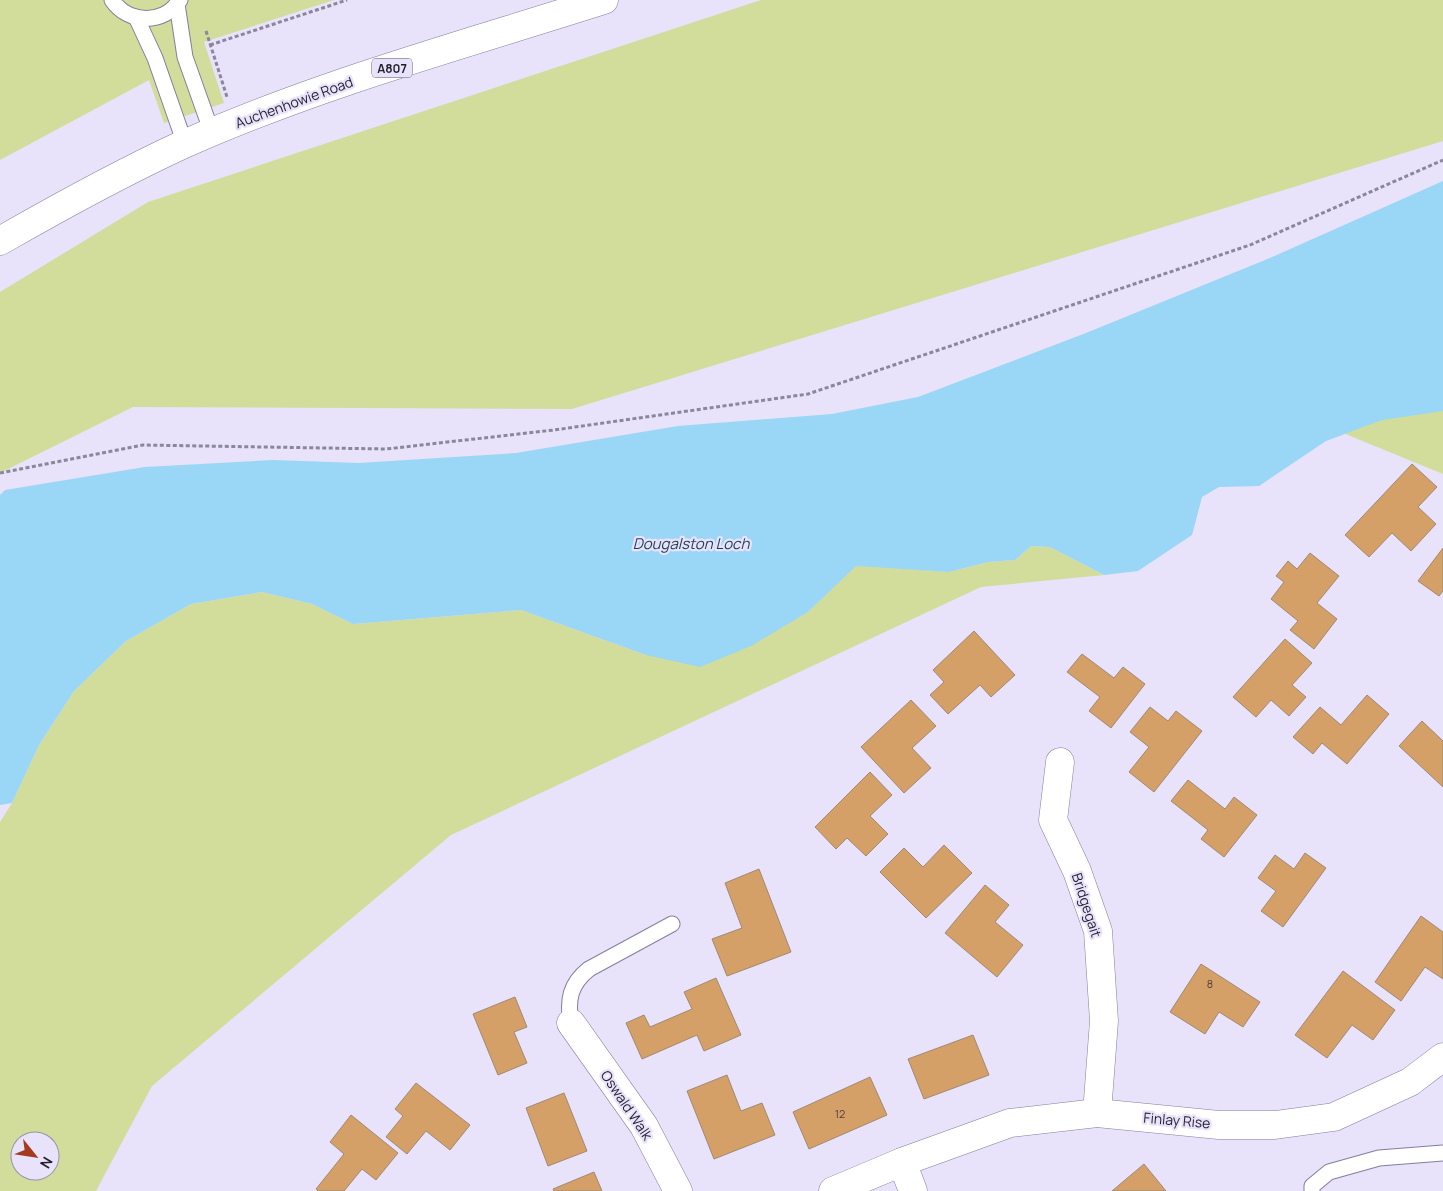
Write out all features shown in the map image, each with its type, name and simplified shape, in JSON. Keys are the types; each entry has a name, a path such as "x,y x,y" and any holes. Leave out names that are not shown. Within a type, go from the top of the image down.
{"street":[{"name":"Auchenhowie Road","path":"0,241 93,188 185,144 224,128 326,89 604,0"},
{"name":"Bridgegait","path":"1060,762 1053,820 1077,871 1098,931 1104,1021 1097,1113"},
{"name":"Oswald Walk","path":"571,1023 644,1126 678,1191"},
{"name":"Finlay Rise","path":"833,1191 902,1162 1010,1123 1097,1113 1219,1124 1275,1125 1334,1117 1410,1082 1443,1057"},
{"path":"902,1162 913,1191"}],"lane":[{"path":"112,0 125,13 136,18 158,17 178,2 185,57 224,128"},
{"path":"136,18 155,58 185,144"},
{"path":"571,1023 568,1004 572,988 578,978 590,969 672,924"},
{"path":"1312,1191 1312,1186 1329,1172 1379,1158 1443,1153"}],"path":[{"path":"210,45 347,0"},
{"path":"208,40 224,128"},
{"path":"0,473 143,445 386,449 554,430 808,394 1250,245 1443,160"}],"green space":[{"path":"0,0 334,0 204,42 224,103 164,123 149,80 0,160"},
{"path":"761,0 1443,0 1443,141 572,409 133,407 0,473 0,292 148,202"},
{"path":"1443,351 1443,474 1343,433"},
{"path":"1031,546 1050,547 1104,575 981,587 451,835 152,1086 96,1191 0,1191 0,822 12,803 39,745 74,691 126,641 191,604 262,592 312,604 353,624 521,610 646,655 808,612 856,565 949,572 988,562 1015,560"}],"water":[{"name":"Dougalston Loch","path":"1443,181 1443,411 1382,420 1326,441 1259,486 1219,487 1202,497 1192,535 1138,571 1104,575 1050,547 1031,546 1015,560 988,562 949,572 856,566 808,612 751,646 700,667 646,655 521,610 353,624 312,604 262,592 191,604 126,641 74,691 39,745 12,803 0,805 0,495 5,490 145,467 273,460 359,463 516,453 678,426 832,414 918,397 1086,333 1270,258"}],"building":[{"path":"1412,464 1437,487 1418,507 1436,524 1411,551 1392,533 1369,557 1345,535"},
{"path":"1443,548 1443,591 1439,596 1418,581"},
{"path":"1310,553 1339,576 1317,603 1337,619 1314,649 1290,630 1298,621 1271,599 1284,582 1276,576 1288,561 1297,569"},
{"path":"974,631 1015,675 991,697 980,685 948,714 930,695 944,682 933,670"},
{"path":"1285,639 1312,663 1292,685 1306,697 1289,716 1271,700 1256,717 1233,697"},
{"path":"1082,654 1114,678 1123,667 1145,684 1111,728 1089,711 1100,697 1067,672"},
{"path":"1367,695 1389,714 1347,764 1322,743 1313,754 1293,737 1320,707 1341,725"},
{"path":"911,700 936,726 912,748 931,768 904,793 861,747"},
{"path":"1150,707 1168,721 1176,711 1202,731 1154,792 1129,772 1149,747 1130,732"},
{"path":"1422,721 1443,741 1443,787 1399,746"},
{"path":"870,772 892,795 870,816 888,834 866,856 847,838 836,849 815,827"},
{"path":"1188,780 1225,809 1234,797 1257,815 1224,857 1201,839 1208,830 1171,801"},
{"path":"944,845 972,873 926,918 880,872 904,848 923,867"},
{"path":"1305,853 1326,868 1283,927 1261,911 1276,891 1258,878 1275,855 1294,869"},
{"path":"759,869 791,952 727,976 712,939 742,928 725,883"},
{"path":"985,885 1009,905 995,922 1023,945 997,977 945,933"},
{"path":"1421,916 1443,932 1443,979 1425,967 1401,1001 1375,982"},
{"path":"1201,964 1260,1002 1243,1027 1219,1012 1205,1034 1170,1012"},
{"path":"1343,971 1395,1010 1373,1040 1352,1025 1327,1058 1295,1035"},
{"path":"716,978 741,1035 704,1051 697,1035 642,1059 626,1023 644,1015 650,1027 692,1009 684,992"},
{"path":"515,997 527,1027 514,1032 527,1063 498,1075 473,1014"},
{"path":"973,1035 989,1075 924,1099 908,1059"},
{"path":"727,1075 741,1111 762,1103 775,1135 714,1159 687,1091"},
{"path":"870,1077 887,1115 809,1149 793,1112"},
{"path":"416,1083 470,1125 450,1150 426,1131 407,1154 386,1137 403,1116 395,1109"},
{"path":"564,1093 587,1151 548,1166 526,1108"},
{"path":"351,1115 398,1153 376,1180 362,1169 344,1191 318,1191 316,1189 344,1154 330,1142"},
{"path":"1144,1164 1166,1191 1112,1191"},
{"path":"594,1172 602,1191 554,1191 553,1189"}]}
